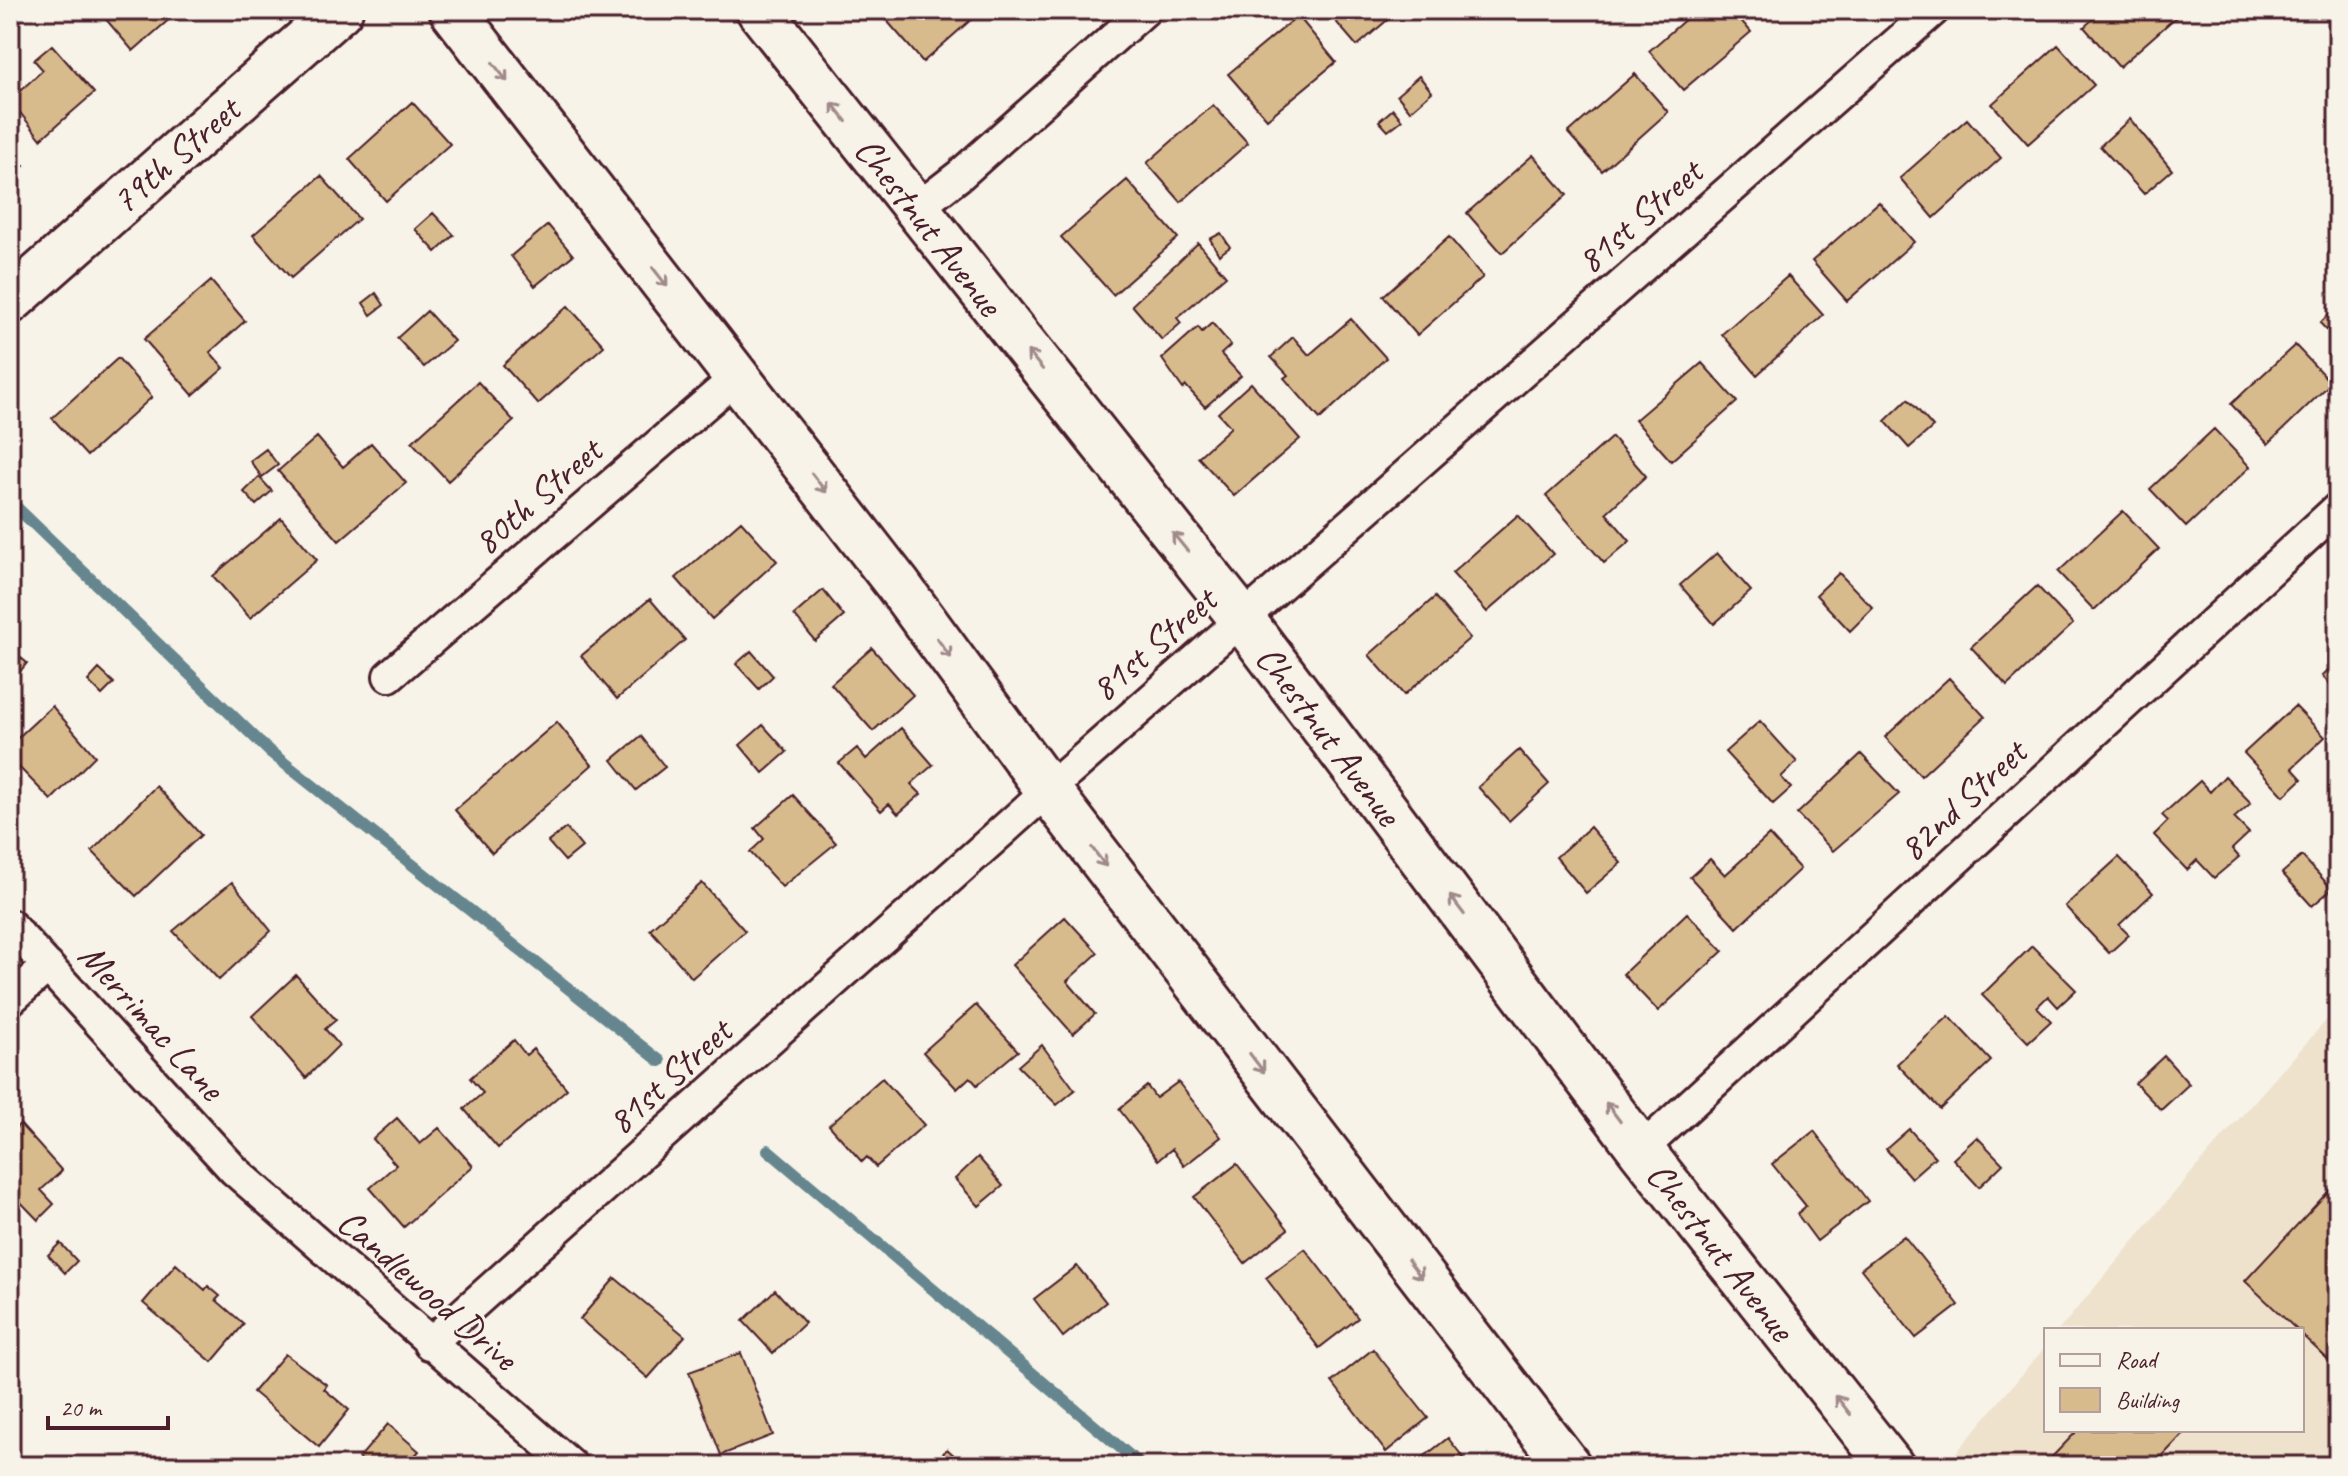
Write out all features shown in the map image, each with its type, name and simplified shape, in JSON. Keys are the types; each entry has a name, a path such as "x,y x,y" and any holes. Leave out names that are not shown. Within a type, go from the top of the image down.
{"street":[{"name":"79th Street","path":"10,301 340,10"},
{"path":"452,10 898,585 1048,790 1568,1466"},
{"name":"Chestnut Avenue","path":"759,10 1242,619 1641,1150 1891,1466"},
{"path":"915,210 960,175 1145,10"},
{"name":"81st Street","path":"429,1344 1048,790 1934,10"},
{"name":"80th Street","path":"389,676 737,377"},
{"name":"82nd Street","path":"1641,1150 2338,508"},
{"name":"Merrimac Lane","path":"10,925 234,1170"},
{"path":"10,1000 48,966"},
{"name":"Candlewood Drive","path":"234,1170 429,1344 572,1466"}],"shaded area":[{"path":"2338,1007 2338,1466 1945,1466 2044,1348 2044,1432 2304,1432 2304,1328 2061,1328 2191,1173"}],"building":[{"path":"98,10 180,10 133,51"},
{"path":"902,10 982,10 923,62 888,22"},
{"path":"1326,10 1399,10 1357,46"},
{"path":"1696,10 1732,10 1751,32 1683,90 1649,51"},
{"path":"2103,10 2184,10 2119,67 2084,27"},
{"path":"1298,16 1336,62 1267,119 1228,74"},
{"path":"52,45 94,93 41,139 10,100 43,70 34,60"},
{"path":"2058,45 2094,85 2028,144 1992,104"},
{"path":"1635,74 1668,112 1602,171 1568,133"},
{"path":"1419,76 1432,92 1410,111 1397,95"},
{"path":"412,102 450,144 386,201 349,159"},
{"path":"1213,105 1248,143 1181,202 1147,163"},
{"path":"1393,109 1402,120 1388,131 1379,121"},
{"path":"1967,119 2001,158 1934,218 1900,178"},
{"path":"2130,119 2172,170 2144,194 2100,146"},
{"path":"10,151 24,166 10,178"},
{"path":"1533,155 1567,195 1502,253 1467,213"},
{"path":"321,176 359,219 291,278 253,235"},
{"path":"1127,180 1178,238 1113,295 1061,237"},
{"path":"1879,202 1914,242 1847,301 1812,261"},
{"path":"433,213 454,235 436,252 415,229"},
{"path":"548,225 573,255 535,286 511,256"},
{"path":"1221,233 1230,247 1219,255 1210,239"},
{"path":"1449,237 1483,277 1417,335 1383,296"},
{"path":"1198,243 1226,276 1177,318 1181,323 1162,340 1132,305"},
{"path":"1788,276 1823,315 1757,375 1722,334"},
{"path":"211,281 245,321 210,352 224,368 193,395 144,339"},
{"path":"376,293 384,305 371,315 363,303"},
{"path":"568,306 604,346 538,404 503,365"},
{"path":"2338,306 2338,342 2320,323"},
{"path":"427,311 454,341 424,367 397,338"},
{"path":"1351,319 1386,358 1320,419 1284,378 1288,375 1271,357 1293,337 1309,355"},
{"path":"1212,323 1231,345 1221,354 1241,376 1205,407 1186,386 1183,389 1162,359 1198,327 1202,332"},
{"path":"2295,345 2331,383 2268,444 2231,404"},
{"path":"118,358 152,397 87,456 52,418"},
{"path":"1702,363 1737,402 1671,461 1635,420"},
{"path":"478,382 514,421 448,481 412,442"},
{"path":"1251,383 1300,439 1234,496 1198,457 1231,427 1218,413"},
{"path":"1908,399 1933,427 1909,448 1885,421"},
{"path":"2214,429 2250,467 2186,527 2150,489"},
{"path":"317,437 343,467 371,443 406,483 339,541 278,471"},
{"path":"1612,437 1646,476 1606,513 1630,541 1604,563 1546,496"},
{"path":"266,449 278,465 262,477 250,461"},
{"path":"259,477 272,491 256,505 244,492"},
{"path":"2123,511 2159,549 2094,610 2058,572"},
{"path":"1518,515 1553,554 1487,612 1452,573"},
{"path":"281,518 317,560 250,618 213,576"},
{"path":"741,521 777,561 712,619 676,578"},
{"path":"1717,553 1751,591 1714,624 1680,585"},
{"path":"1839,573 1873,608 1850,631 1816,595"},
{"path":"2037,586 2073,624 2007,686 1971,647"},
{"path":"823,590 844,616 815,641 794,615"},
{"path":"1435,597 1470,638 1404,695 1369,655"},
{"path":"650,599 685,640 617,699 581,656"},
{"path":"872,648 913,695 873,731 831,684"},
{"path":"10,649 27,663 10,684"},
{"path":"751,651 773,676 759,689 736,664"},
{"path":"2338,660 2338,693 2322,676"},
{"path":"99,669 114,683 102,695 88,681"},
{"path":"1949,678 1985,717 1921,776 1885,737"},
{"path":"52,706 95,756 51,800 10,758 10,745"},
{"path":"2295,706 2325,737 2292,768 2302,779 2284,796 2244,753"},
{"path":"1760,721 1797,762 1781,777 1791,788 1773,804 1725,752"},
{"path":"557,722 592,765 492,853 455,810"},
{"path":"763,725 787,752 763,773 740,745"},
{"path":"901,728 933,765 911,784 921,794 898,814 889,804 881,811 839,763 857,748 866,759"},
{"path":"641,736 665,767 636,790 612,760"},
{"path":"1519,750 1549,784 1509,821 1478,787"},
{"path":"1861,754 1899,794 1833,851 1797,814"},
{"path":"2225,776 2251,803 2234,818 2249,833 2232,849 2239,857 2214,878 2197,860 2187,870 2154,835 2168,821 2162,815 2200,781 2210,792"},
{"path":"156,786 201,835 136,896 92,851"},
{"path":"793,795 836,843 782,887 750,852 764,839 755,828"},
{"path":"1590,827 1621,863 1586,893 1556,857"},
{"path":"566,828 582,847 565,861 548,842"},
{"path":"1769,835 1800,869 1737,928 1690,877 1710,859 1725,875"},
{"path":"2302,856 2332,889 2312,906 2282,873"},
{"path":"2119,857 2153,893 2119,925 2129,935 2109,953 2065,906"},
{"path":"232,882 271,931 219,980 173,931"},
{"path":"702,883 745,931 692,978 650,929"},
{"path":"1687,913 1723,951 1658,1011 1623,974"},
{"path":"1065,917 1098,953 1067,981 1095,1014 1073,1034 1012,965"},
{"path":"2032,946 2076,990 2058,1007 2048,996 2037,1007 2051,1021 2028,1042 1982,995"},
{"path":"296,975 336,1020 325,1029 339,1045 306,1078 252,1016"},
{"path":"976,1005 1018,1051 977,1085 970,1077 957,1089 923,1052"},
{"path":"1949,1016 1991,1061 1940,1109 1897,1064"},
{"path":"514,1040 526,1055 533,1049 567,1089 498,1148 464,1109 483,1093 470,1078"},
{"path":"1042,1045 1075,1090 1057,1105 1018,1066"},
{"path":"2164,1056 2189,1084 2161,1110 2135,1083"},
{"path":"882,1078 924,1125 876,1167 867,1157 862,1162 829,1125"},
{"path":"1178,1082 1221,1137 1184,1166 1172,1149 1158,1160 1119,1109 1147,1086 1156,1098"},
{"path":"397,1118 420,1144 439,1128 473,1166 404,1227 370,1188 396,1165 373,1139"},
{"path":"20,1124 62,1171 41,1190 54,1204 38,1220 10,1191 10,1133"},
{"path":"1909,1129 1935,1157 1911,1178 1886,1149"},
{"path":"1814,1131 1868,1201 1817,1241 1797,1214 1806,1206 1772,1164"},
{"path":"1977,1137 2003,1164 1979,1187 1953,1159"},
{"path":"978,1157 1003,1186 979,1206 955,1179"},
{"path":"1237,1164 1288,1229 1245,1263 1194,1197"},
{"path":"2338,1181 2338,1369 2304,1337 2304,1328 2295,1328 2245,1281"},
{"path":"1904,1236 1959,1305 1916,1338 1861,1269"},
{"path":"60,1243 77,1261 65,1273 48,1255"},
{"path":"1305,1249 1358,1318 1319,1348 1266,1278"},
{"path":"176,1264 205,1290 208,1286 220,1296 216,1300 244,1324 212,1362 143,1303"},
{"path":"1077,1266 1106,1302 1063,1337 1034,1299"},
{"path":"615,1278 685,1336 648,1378 580,1319"},
{"path":"775,1290 805,1323 773,1353 743,1321"},
{"path":"1373,1349 1428,1418 1386,1452 1332,1382"},
{"path":"741,1353 773,1435 721,1455 689,1372"},
{"path":"285,1354 327,1385 324,1389 349,1410 319,1447 253,1392"},
{"path":"388,1424 419,1451 406,1466 369,1466 359,1458"},
{"path":"2076,1432 2185,1432 2153,1466 2054,1466 2048,1461"},
{"path":"1448,1438 1470,1466 1412,1466"},
{"path":"947,1449 966,1466 932,1466"}],"waterway":[{"path":"10,501 269,751 660,1061"},
{"path":"768,1150 1142,1466"}]}
